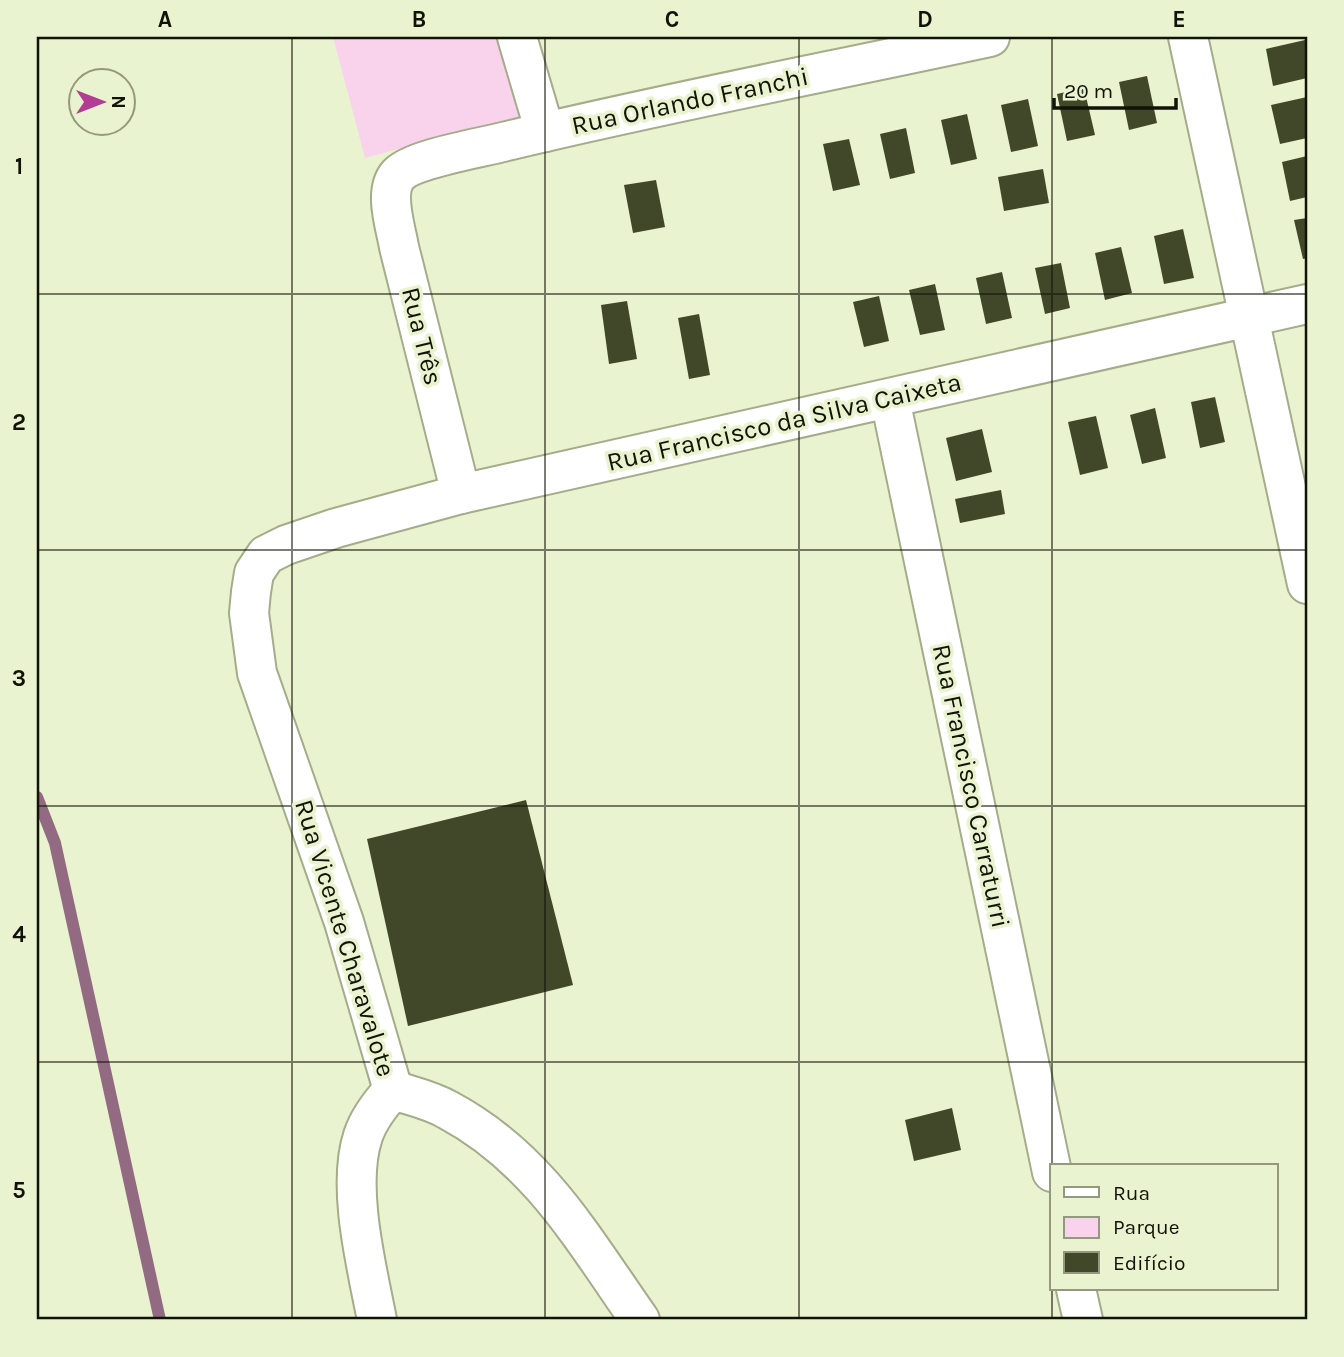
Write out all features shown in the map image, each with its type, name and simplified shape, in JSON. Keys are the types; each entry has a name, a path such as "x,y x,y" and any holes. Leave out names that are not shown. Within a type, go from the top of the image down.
{"street":[{"path":"517,37 545,132"},
{"name":"Rua Orlando Franchi","path":"395,178 403,171 436,159 545,132 990,37"},
{"path":"1188,37 1307,584"},
{"name":"Rua Três","path":"395,178 391,199 399,247 461,494"},
{"name":"Rua Francisco da Silva Caixeta","path":"266,555 286,545 336,528 461,494 1307,304"},
{"name":"Rua Francisco Carraturri","path":"890,399 1050,1164"},
{"name":"Rua Vicente Charavalote","path":"266,555 254,573 249,613 257,673 344,922 393,1090 371,1118 357,1161 363,1246 377,1320"},
{"path":"393,1090 446,1108 482,1130 514,1155 555,1200 639,1320"},
{"path":"1076,1290 1083,1320"}],"green space":[{"path":"333,37 504,37 528,114 365,158"}],"building":[{"path":"1305,40 1307,78 1273,86 1266,49"},
{"path":"1147,76 1157,123 1129,130 1119,82"},
{"path":"1084,88 1095,135 1067,141 1057,94"},
{"path":"1307,97 1307,138 1280,144 1271,105"},
{"path":"1028,99 1038,146 1011,152 1001,105"},
{"path":"967,114 977,159 951,165 941,120"},
{"path":"906,128 915,173 890,179 880,134"},
{"path":"849,139 860,185 833,191 823,144"},
{"path":"1307,156 1307,197 1290,201 1282,162"},
{"path":"1043,169 1049,203 1004,211 998,177"},
{"path":"656,180 665,227 633,233 624,185"},
{"path":"1307,218 1307,258 1303,259 1294,220"},
{"path":"1183,229 1194,278 1164,284 1154,236"},
{"path":"1121,247 1132,293 1105,300 1095,253"},
{"path":"1061,263 1070,308 1045,314 1035,268"},
{"path":"1002,272 1012,318 986,324 976,278"},
{"path":"935,284 945,330 920,335 909,290"},
{"path":"879,296 889,341 864,347 853,302"},
{"path":"627,301 637,359 609,364 601,305"},
{"path":"699,314 710,375 689,379 678,318"},
{"path":"1215,397 1225,442 1200,448 1191,402"},
{"path":"1155,408 1166,458 1142,464 1130,415"},
{"path":"1096,416 1108,468 1080,475 1068,422"},
{"path":"982,429 992,472 956,481 946,438"},
{"path":"1001,490 1005,514 960,523 955,499"},
{"path":"526,800 573,985 408,1026 367,839"},
{"path":"952,1108 961,1150 914,1161 905,1120"}],"waterway":[{"path":"37,797 55,843 160,1320"}]}
